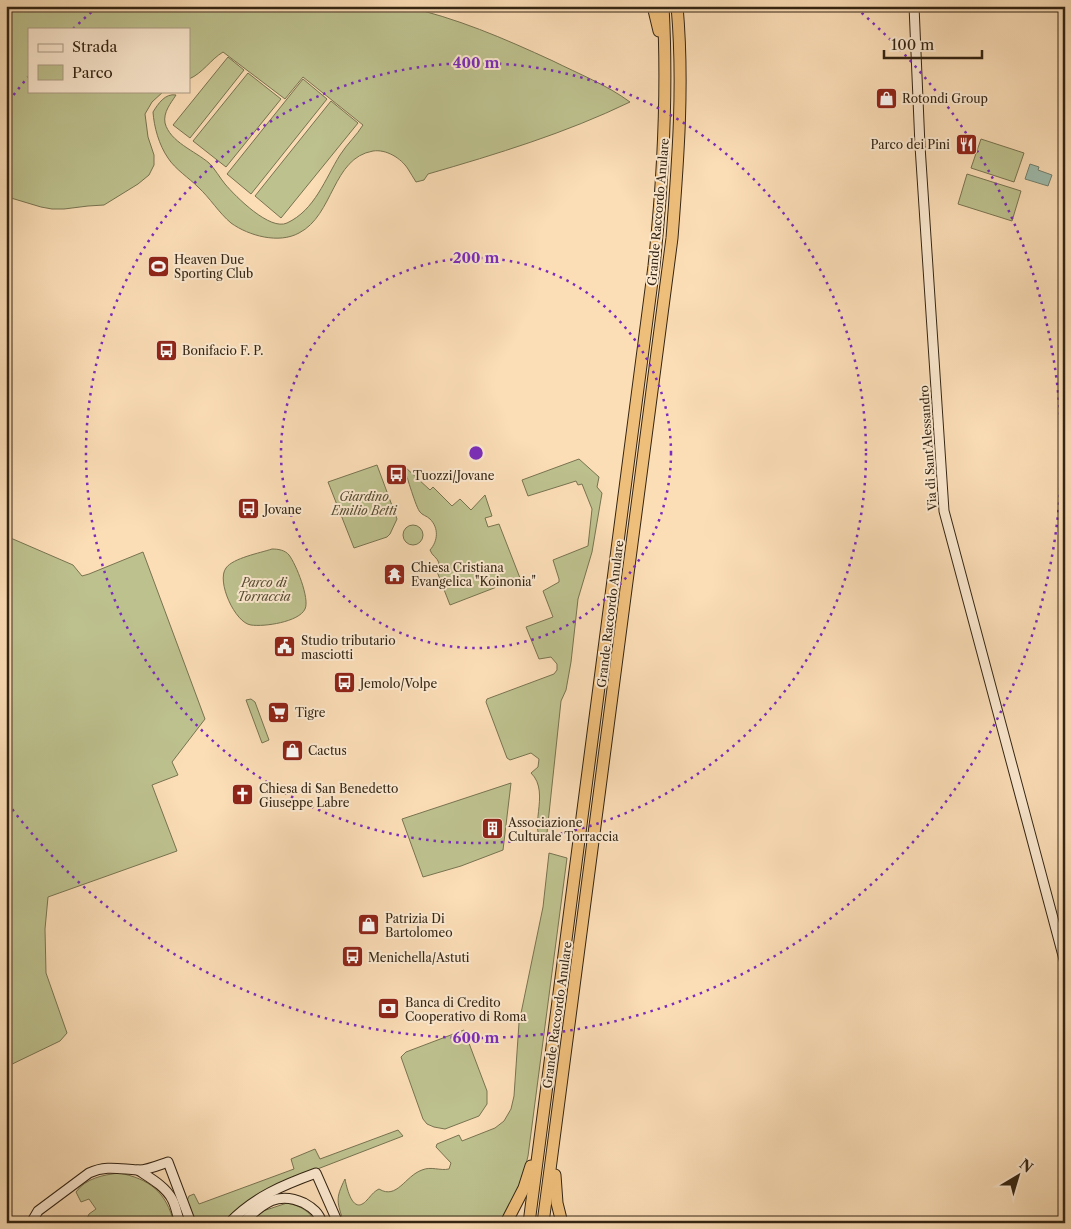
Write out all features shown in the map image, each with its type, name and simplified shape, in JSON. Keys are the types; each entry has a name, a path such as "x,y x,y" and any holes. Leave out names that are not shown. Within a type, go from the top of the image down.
{"highway":[{"path":"653,6 665,56"},
{"name":"Grande Raccordo Anulare","path":"529,1223 654,266 663,164 665,56 662,6"},
{"name":"Grande Raccordo Anulare","path":"543,1223 672,238 680,105 678,9"},
{"path":"506,1223 527,1178 541,1130"},
{"path":"553,1148 557,1203 562,1223"}],"street":[{"name":"Via di Sant'Alessandro","path":"914,6 920,146 944,511 1065,963"},
{"path":"31,1223 38,1211 89,1173 110,1167 138,1170 164,1163 191,1223"},
{"path":"138,1170 157,1183 172,1199 180,1223"},
{"path":"229,1223 250,1204 266,1193 316,1173 338,1223"},
{"path":"242,1223 264,1205 281,1197 294,1199 308,1205 318,1213 322,1223"}],"green space":[{"path":"21,6 403,6 442,16 498,37 593,80 630,102 581,124 505,151 428,174 424,180 416,182 405,165 393,155 383,151 373,151 359,156 349,164 341,175 320,214 311,225 291,236 282,238 264,237 246,232 231,223 202,191 171,162 162,147 154,124 153,112 165,97 176,95 165,115 165,123 172,136 209,163 230,190 245,204 263,218 280,224 287,223 297,217 312,202 340,155 363,125 303,77 285,99 223,52 190,78 190,28 28,28 28,92 163,92 152,102 145,114 148,137 154,155 154,165 149,175 104,205 52,209 11,198 6,199 6,16"},
{"path":"228,57 244,70 190,138 173,125"},
{"path":"248,73 281,99 226,167 193,141"},
{"path":"303,79 327,99 251,194 227,174"},
{"path":"331,101 358,123 281,218 255,196"},
{"path":"981,139 1024,153 1014,182 971,168"},
{"path":"967,174 1021,191 1012,221 958,204"},
{"path":"579,459 599,477 597,487 602,493 592,552 578,599 571,662 566,690 561,701 546,842 540,837 538,830 539,791 537,781 531,773 538,767 539,759 531,753 510,760 507,758 486,702 487,699 554,674 557,670 557,664 551,657 539,659 526,627 553,617 543,591 559,582 553,560 588,546 592,509 582,484 578,485 576,481 528,496 522,480"},
{"name":"Giardino Emilio Betti","path":"377,465 397,519 387,537 354,548 328,482"},
{"path":"405,467 430,490 433,487 452,506 460,499 471,510 485,495 492,516 485,518 488,527 499,524 520,578 450,605 436,569 439,563 430,550 436,539 435,526 418,509"},
{"path":"413,525 420,528 423,535 420,542 413,545 406,542 403,535 406,528"},
{"path":"6,536 73,565 82,576 143,552 205,719 172,762 178,775 152,785 177,851 48,897 45,929 46,973 67,1033 60,1041 6,1067"},
{"name":"Parco di Torraccia","path":"272,549 286,552 292,559 304,590 306,598 305,609 296,617 281,623 251,625 245,623 233,610 225,591 224,574 229,564 234,561"},
{"path":"251,699 255,702 269,740 262,743 246,700"},
{"path":"511,783 503,850 461,866 423,877 402,819"},
{"path":"549,853 567,858 528,1156 521,1184 501,1223 344,1223 338,1196 345,1179 347,1189 354,1203 358,1205 362,1204 379,1189 391,1192 422,1170 429,1168 449,1169 451,1163 436,1147 437,1144 459,1135 462,1141 495,1128 504,1121 511,1109 514,1096 519,1023 543,907"},
{"path":"464,1030 487,1091 487,1104 479,1116 445,1129 434,1127 427,1124 423,1119 401,1057 406,1052"},
{"path":"398,1130 403,1136 276,1185 252,1198 222,1223 195,1223 187,1201 189,1196 194,1194 199,1204 294,1169 291,1159 315,1149 320,1159"},
{"path":"119,1173 140,1179 155,1189 166,1203 174,1223 85,1223 89,1214 96,1209 89,1199 81,1202 76,1192 90,1180"},
{"path":"287,1203 304,1210 317,1223 249,1223 263,1211"}],"shaded area":[{"path":"1030,164 1039,167 1038,170 1052,175 1048,186 1025,179"}],"place":[{"name":"Rotondi Group","path":"886,98"},
{"name":"Parco dei Pini","path":"966,144"},
{"name":"Heaven Due Sporting Club","path":"158,266"},
{"name":"Bonifacio F. P.","path":"166,350"},
{"name":"Tuozzi/Jovane","path":"397,475"},
{"name":"Jovane","path":"248,509"},
{"name":"Chiesa Cristiana Evangelica \"Koinonia\"","path":"395,574"},
{"name":"Studio tributario masciotti","path":"285,647"},
{"name":"Jemolo/Volpe","path":"344,683"},
{"name":"Tigre","path":"279,712"},
{"name":"Cactus","path":"292,750"},
{"name":"Chiesa di San Benedetto Giuseppe Labre","path":"243,795"},
{"name":"Associazione Culturale Torraccia","path":"492,829"},
{"name":"Patrizia Di Bartolomeo","path":"369,925"},
{"name":"Menichella/Astuti","path":"352,957"},
{"name":"Banca di Credito Cooperativo di Roma","path":"389,1009"}]}
